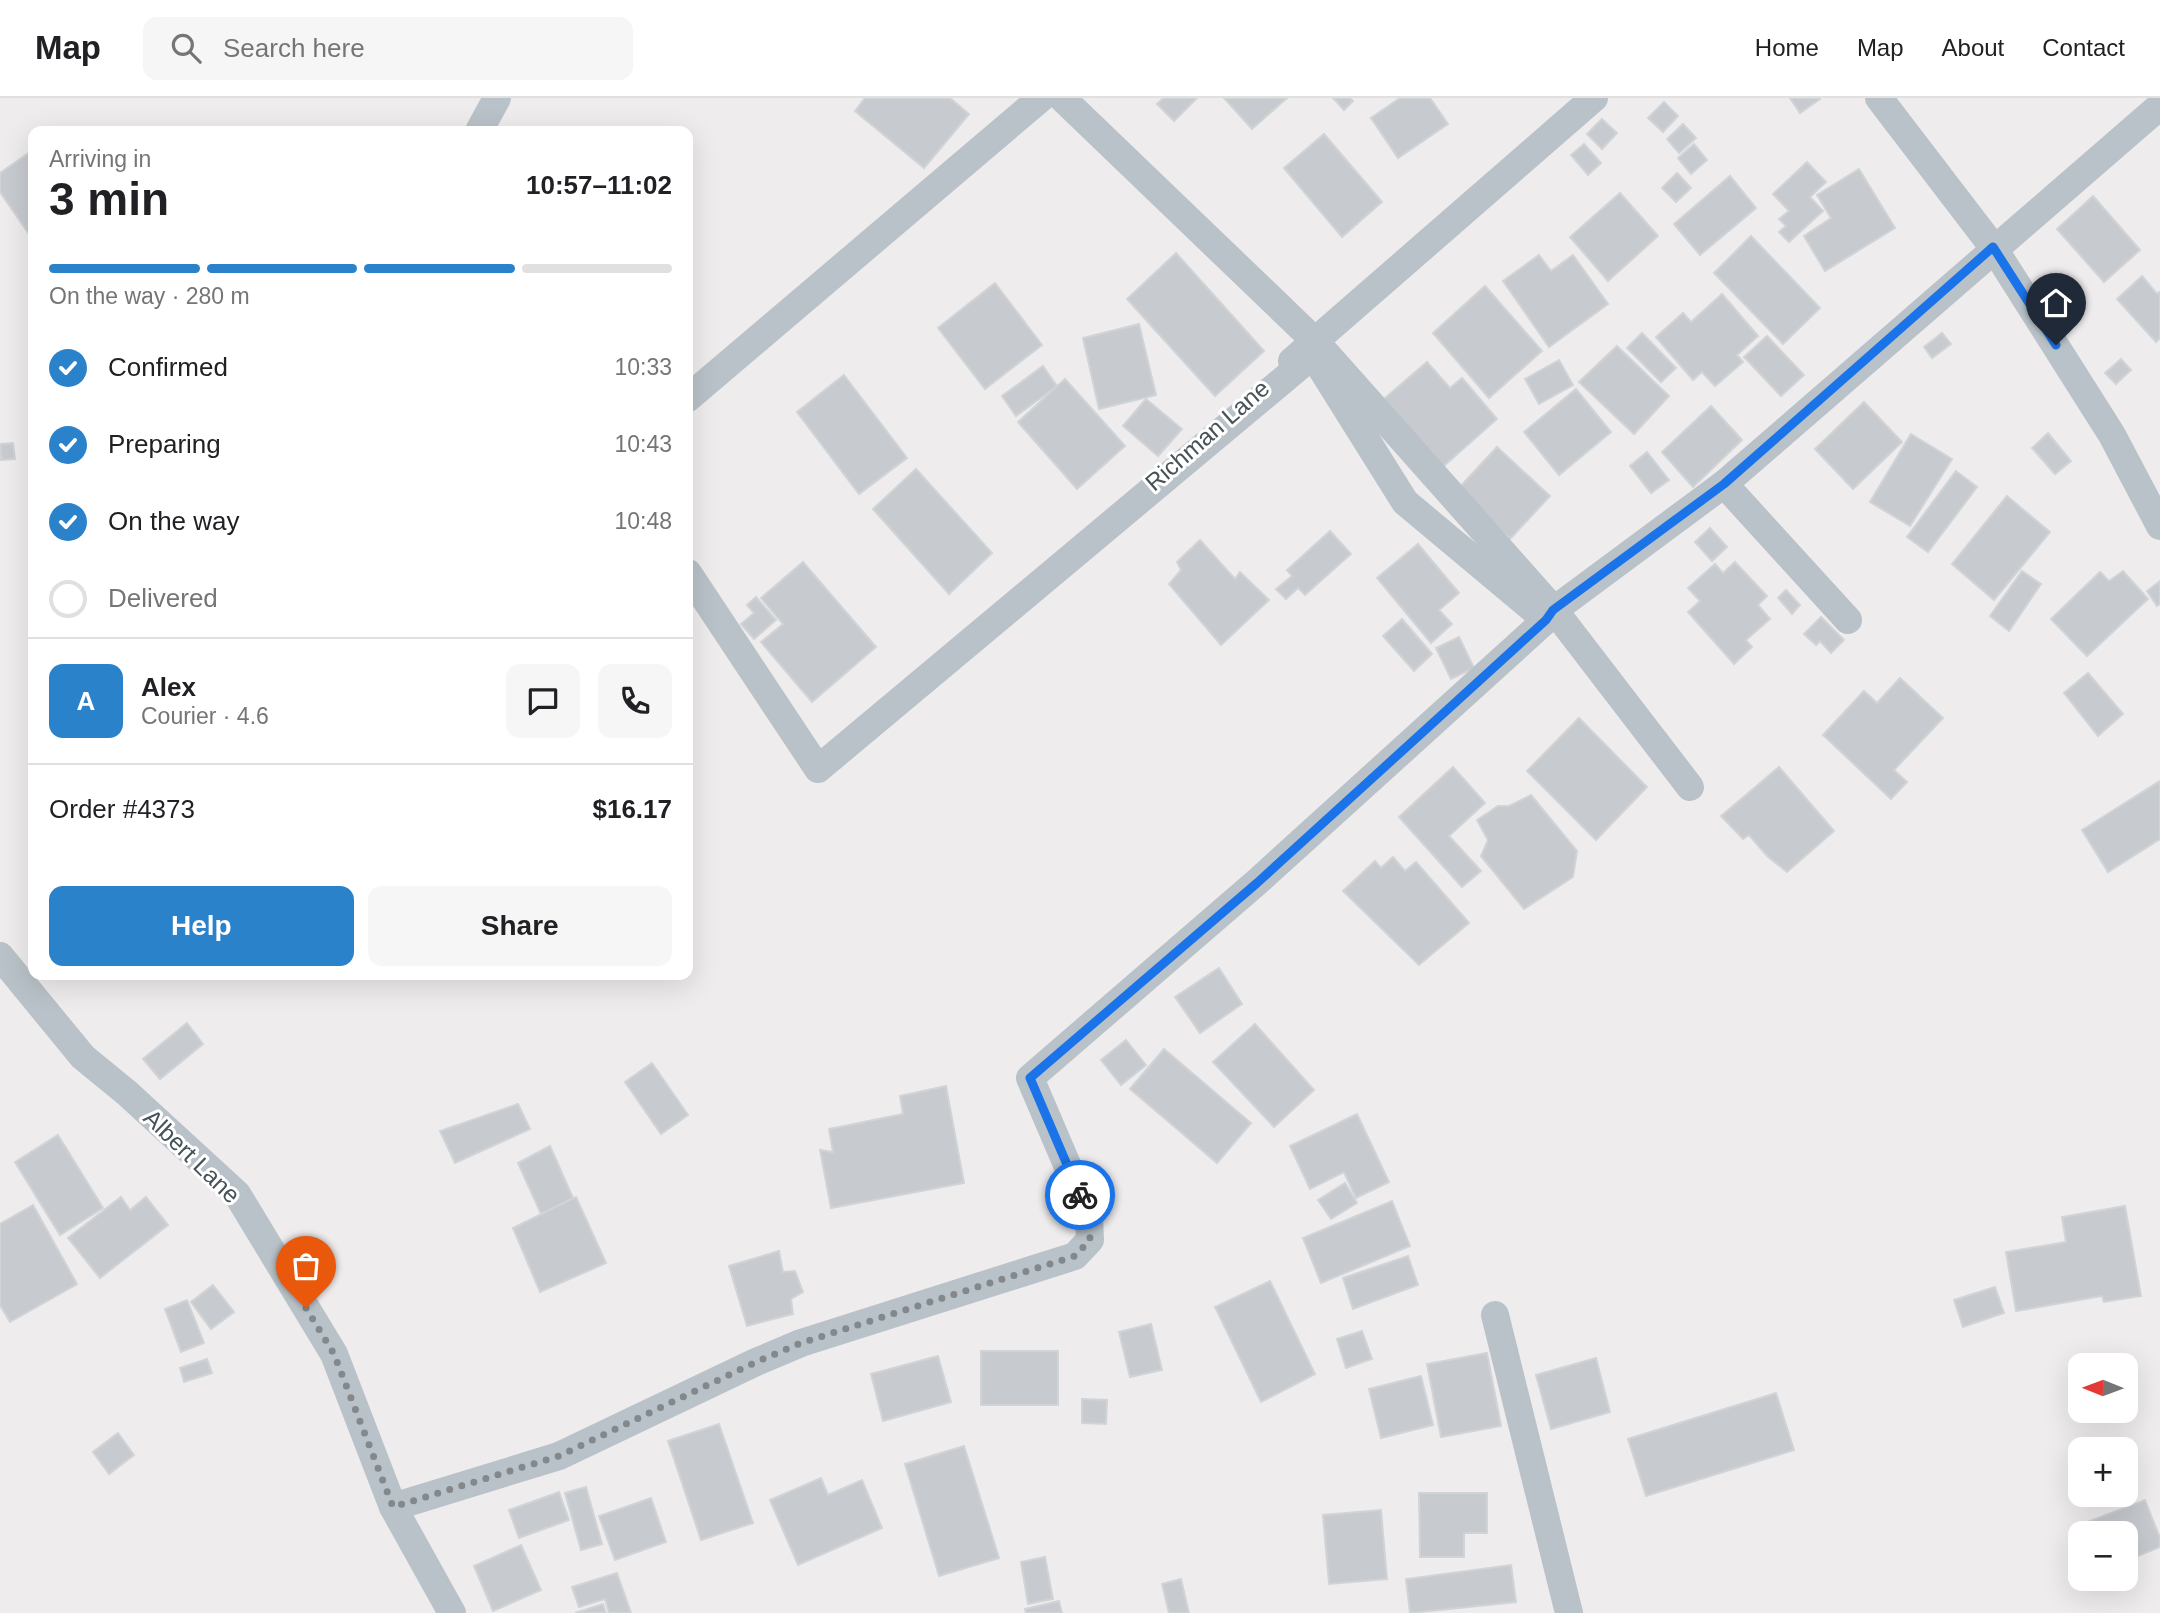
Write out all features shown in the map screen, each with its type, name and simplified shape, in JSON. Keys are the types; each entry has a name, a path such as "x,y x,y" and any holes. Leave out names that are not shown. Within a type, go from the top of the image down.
{"street":[{"path":"482,126 497,98"},
{"path":"693,394 1041,98"},
{"path":"1062,98 1315,341 1550,615 1690,788"},
{"name":"Richman Lane","path":"818,769 1594,98"},
{"path":"1879,98 1993,247 2112,435 2160,526"},
{"path":"393,1507 559,1456 801,1343 1075,1256 1090,1240 1089,1216 1030,1078 1257,883 1550,615 1724,484 1993,247 2160,106"},
{"path":"693,581 818,769 1313,355 1405,502 1550,615"},
{"path":"1724,484 1848,620"},
{"name":"Albert Lane","path":"0,956 83,1057 237,1194 334,1354 393,1507 452,1613"},
{"path":"1495,1315 1569,1613"}],"building":[{"path":"865,98 950,98 969,114 924,168 855,111"},
{"path":"1163,98 1197,98 1174,121 1157,104"},
{"path":"1224,98 1287,98 1252,129"},
{"path":"1333,98 1350,98 1353,101 1344,110"},
{"path":"1400,98 1430,98 1448,124 1398,158 1371,118"},
{"path":"1790,98 1819,98 1820,99 1800,113"},
{"path":"1664,102 1678,116 1663,132 1648,118"},
{"path":"1602,119 1617,133 1602,149 1587,134"},
{"path":"1683,124 1696,138 1679,153 1667,139"},
{"path":"1324,134 1382,202 1342,237 1284,168"},
{"path":"1584,144 1601,163 1588,175 1571,155"},
{"path":"1694,144 1707,160 1691,174 1678,158"},
{"path":"28,153 28,233 0,192 0,173"},
{"path":"1807,162 1826,182 1810,197 1823,211 1789,242 1779,232 1786,226 1779,219 1789,211 1773,194"},
{"path":"1859,169 1895,228 1825,271 1804,236 1831,218 1817,195"},
{"path":"1677,173 1691,188 1676,202 1662,188"},
{"path":"1730,176 1756,208 1700,255 1674,224"},
{"path":"1620,193 1658,236 1608,281 1570,237"},
{"path":"2093,196 2140,250 2104,282 2057,229"},
{"path":"1751,236 1820,308 1783,344 1714,273"},
{"path":"1176,253 1264,351 1215,396 1127,299"},
{"path":"1539,255 1551,271 1573,255 1608,304 1549,347 1503,281"},
{"path":"2142,276 2157,294 2160,292 2160,338 2156,342 2117,299"},
{"path":"995,283 1042,345 985,389 938,328"},
{"path":"1485,286 1542,351 1489,398 1433,333"},
{"path":"1722,294 1758,336 1737,355 1743,362 1715,386 1702,372 1693,380 1656,337 1683,313 1691,322"},
{"path":"1139,324 1156,395 1099,409 1083,338"},
{"path":"1642,333 1676,368 1661,382 1627,348"},
{"path":"1942,333 1951,344 1932,358 1924,347"},
{"path":"1767,336 1804,375 1781,396 1744,357"},
{"path":"1617,346 1669,396 1634,434 1579,382"},
{"path":"2121,359 2131,370 2116,384 2105,373"},
{"path":"1559,360 1573,385 1539,404 1525,379"},
{"path":"1427,362 1450,388 1462,378 1497,419 1437,472 1378,404"},
{"path":"1043,366 1057,386 1016,416 1002,396"},
{"path":"844,375 907,458 859,494 797,412"},
{"path":"1065,379 1125,446 1077,489 1018,422"},
{"path":"1576,389 1611,432 1559,475 1524,432"},
{"path":"1146,399 1182,429 1158,456 1123,426"},
{"path":"1864,402 1902,442 1853,489 1815,449"},
{"path":"1711,406 1742,440 1693,487 1662,452"},
{"path":"2048,433 2071,461 2055,474 2032,448"},
{"path":"1911,434 1952,459 1910,526 1870,502"},
{"path":"13,443 15,459 1,460 0,444"},
{"path":"1497,447 1550,496 1510,539 1457,490"},
{"path":"1647,452 1669,480 1651,493 1630,466"},
{"path":"916,469 992,553 949,594 873,509"},
{"path":"1956,471 1977,487 1928,552 1907,537"},
{"path":"2007,496 2050,532 1994,600 1952,564"},
{"path":"1710,528 1727,547 1712,561 1695,542"},
{"path":"1330,531 1351,554 1305,595 1298,588 1286,599 1276,589 1292,576 1287,570"},
{"path":"1200,540 1235,579 1240,572 1269,600 1221,645 1169,584 1181,570 1177,562"},
{"path":"1418,544 1459,593 1439,610 1452,624 1431,643 1377,578"},
{"path":"803,562 876,647 812,702 761,642 783,624 761,598"},
{"path":"1735,562 1767,596 1758,605 1770,619 1746,640 1752,647 1734,664 1688,612 1700,601 1688,588 1715,564 1723,573"},
{"path":"2022,571 2041,584 2009,631 1990,616"},
{"path":"2123,571 2148,599 2087,656 2051,619 2100,572 2109,581"},
{"path":"2160,581 2160,604 2157,606 2147,591"},
{"path":"1786,590 1800,605 1792,614 1778,598"},
{"path":"756,597 776,620 754,639 741,624 754,613 747,605"},
{"path":"1821,617 1844,640 1831,653 1820,641 1816,645 1804,634"},
{"path":"1402,619 1432,654 1414,671 1383,636"},
{"path":"1459,637 1474,668 1451,679 1436,648"},
{"path":"2088,673 2123,714 2098,736 2064,693"},
{"path":"1900,678 1943,718 1894,770 1907,782 1891,799 1823,735 1864,691 1877,703"},
{"path":"1579,718 1647,787 1596,840 1527,771"},
{"path":"1453,767 1485,803 1449,836 1481,871 1462,887 1399,817"},
{"path":"1779,767 1834,831 1787,872 1767,856 1749,835 1743,839 1721,816"},
{"path":"2160,781 2160,839 2108,872 2082,830"},
{"path":"1531,795 1577,851 1573,877 1524,909 1481,856 1488,840 1477,820 1498,806 1509,806"},
{"path":"1393,857 1405,871 1416,862 1469,923 1419,965 1343,891 1375,861 1381,868"},
{"path":"1219,968 1242,1004 1200,1033 1175,997"},
{"path":"187,1023 203,1044 160,1079 143,1059"},
{"path":"1255,1024 1314,1090 1274,1127 1213,1062"},
{"path":"1126,1040 1146,1065 1121,1085 1101,1060"},
{"path":"1164,1049 1251,1123 1217,1163 1130,1089"},
{"path":"652,1063 688,1115 661,1134 625,1082"},
{"path":"946,1086 964,1183 831,1208 820,1150 833,1152 829,1129 903,1114 900,1096"},
{"path":"518,1104 530,1129 455,1163 440,1131"},
{"path":"1357,1114 1389,1182 1356,1198 1344,1172 1310,1189 1290,1146"},
{"path":"58,1135 103,1208 60,1235 15,1162"},
{"path":"550,1146 573,1198 541,1214 518,1163"},
{"path":"1345,1183 1357,1203 1331,1219 1318,1200"},
{"path":"121,1197 130,1210 146,1197 168,1225 100,1278 68,1238"},
{"path":"576,1197 606,1263 540,1292 513,1228"},
{"path":"1392,1201 1410,1246 1321,1283 1303,1238"},
{"path":"33,1205 77,1284 10,1322 0,1305 0,1224"},
{"path":"2125,1206 2141,1296 2104,1302 2102,1296 2016,1311 2006,1252 2066,1242 2062,1217"},
{"path":"779,1251 783,1272 795,1271 803,1292 791,1299 793,1314 747,1326 729,1266"},
{"path":"1408,1256 1418,1285 1353,1309 1343,1278"},
{"path":"1270,1281 1315,1374 1261,1402 1215,1307"},
{"path":"213,1285 234,1312 211,1329 191,1302"},
{"path":"1995,1287 2004,1313 1963,1327 1954,1300"},
{"path":"187,1300 204,1343 181,1352 165,1309"},
{"path":"1151,1324 1162,1370 1130,1377 1119,1332"},
{"path":"1362,1331 1372,1359 1346,1368 1337,1339"},
{"path":"981,1351 1058,1351 1058,1405 981,1405"},
{"path":"1487,1353 1501,1426 1441,1437 1427,1364"},
{"path":"938,1356 951,1402 883,1421 871,1374"},
{"path":"1596,1358 1610,1412 1551,1429 1536,1375"},
{"path":"207,1359 212,1373 184,1382 180,1368"},
{"path":"1421,1376 1433,1425 1381,1438 1369,1389"},
{"path":"1776,1393 1794,1450 1646,1496 1628,1439"},
{"path":"1082,1399 1107,1400 1106,1424 1082,1423"},
{"path":"719,1424 753,1523 701,1540 668,1441"},
{"path":"118,1433 134,1455 109,1474 93,1452"},
{"path":"964,1446 999,1558 939,1576 905,1464"},
{"path":"821,1478 828,1495 862,1480 882,1528 798,1565 770,1500"},
{"path":"586,1487 602,1544 581,1550 565,1493"},
{"path":"559,1492 569,1520 519,1538 509,1510"},
{"path":"1419,1493 1487,1493 1487,1533 1464,1533 1464,1557 1420,1557"},
{"path":"651,1498 666,1542 615,1560 599,1516"},
{"path":"2145,1500 2160,1538 2160,1547 2138,1556 2138,1521 2090,1521 2127,1507 2138,1507 2138,1503"},
{"path":"1381,1510 1387,1579 1329,1584 1323,1515"},
{"path":"521,1545 541,1590 493,1611 474,1566"},
{"path":"1045,1557 1053,1599 1028,1604 1021,1562"},
{"path":"1511,1565 1516,1602 1410,1613 1406,1579"},
{"path":"617,1573 631,1613 609,1613 605,1599 579,1607 572,1587"},
{"path":"1181,1579 1189,1613 1169,1613 1162,1584"},
{"path":"1059,1601 1062,1613 1026,1613 1025,1609"},
{"path":"603,1604 606,1613 575,1613"}],"way so far":[{"path":"306,1308 334,1354 393,1507 559,1456 801,1343 1075,1256 1090,1240 1089,1216 1080,1195"}],"route":[{"path":"1080,1195 1030,1078 1257,883 1546,620 1553,610 1724,484 1993,247 2056,345"}]}
